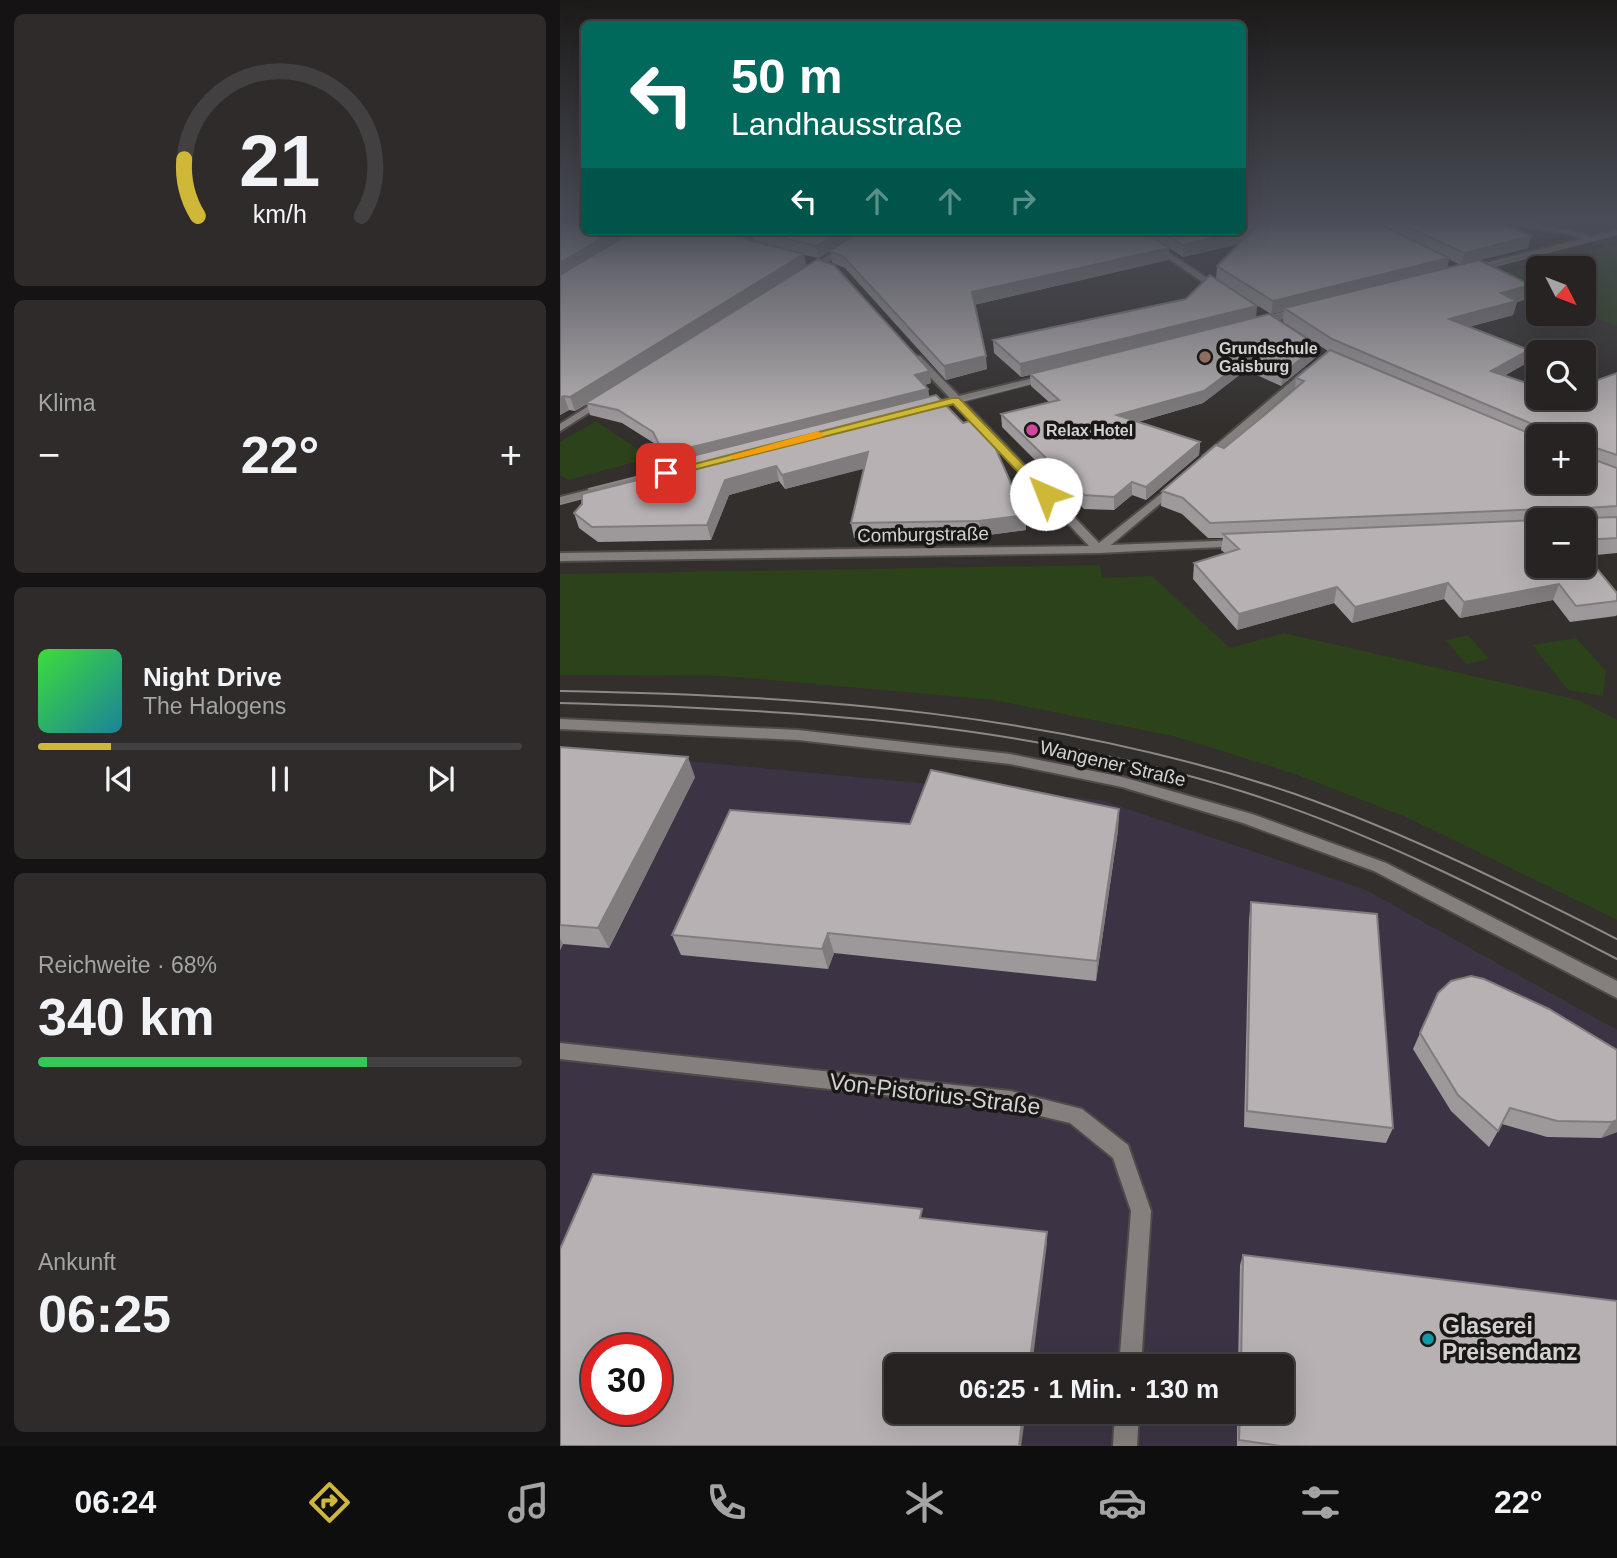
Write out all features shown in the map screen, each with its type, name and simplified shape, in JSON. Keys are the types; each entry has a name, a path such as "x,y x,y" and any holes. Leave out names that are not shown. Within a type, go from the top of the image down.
{"street":[{"path":"1221,290 1231,297"},
{"path":"1246,326 1318,307"},
{"path":"1253,311 1282,329"},
{"path":"909,349 1099,550 1182,480"},
{"path":"1202,462 1316,366"},
{"path":"916,410 1062,373"},
{"path":"560,428 614,393"},
{"path":"560,500 705,463"},
{"name":"Comburgstraße","path":"560,557 1099,550 1251,543"},
{"name":"Wangener Straße","path":"560,724 798,735 1010,759 1122,782 1247,818 1380,867 1617,990"},
{"name":"Von-Pistorius-Straße","path":"560,1051 1011,1100 1075,1115 1121,1152 1141,1211 1131,1354"},
{"path":"1125,1446 1126,1424"}],"shaded area":[{"path":"579,751 1101,800 1366,890 1617,1030 1617,1446 560,1446 560,752"}],"green space":[{"path":"1596,290 1617,290 1617,326 1596,318"},
{"path":"596,421 650,458 568,480 560,474 560,442"},
{"path":"1100,565 1102,578 1152,576 1230,648 1284,633 1579,700 1617,720 1617,920 1406,817 1295,774 1177,737 994,700 725,676 560,675 560,574"},
{"path":"1468,635 1489,659 1466,664 1446,640"},
{"path":"1576,638 1606,671 1603,696 1568,690 1532,645"}],"building":[{"path":"560,290 744,290 570,397 560,398"},
{"path":"767,290 857,290 930,371 915,375 928,389 664,454 653,432 618,410 586,403"},
{"path":"875,290 979,290 972,292 986,356 944,366"},
{"path":"1195,290 1233,290 1257,306 1020,364 993,340 1186,299"},
{"path":"1256,290 1316,290 1273,301"},
{"path":"1355,290 1510,290 1501,293 1517,301 1449,319 1526,349 1526,352 1491,371 1526,383 1526,410 1596,410 1596,381 1617,373 1617,455 1596,448 1596,424 1532,424 1332,339 1284,308"},
{"path":"1269,314 1317,345 1283,374 1248,358 1204,391 1117,415 1200,442 1146,487 1132,482 1114,497 1084,495 1001,414 1059,400 1030,374"},
{"path":"1330,350 1526,432 1526,494 1596,494 1596,460 1617,468 1617,506 1210,523 1183,498 1162,491 1216,445 1224,448 1267,413 1304,381 1296,378"},
{"path":"936,395 963,423 977,419 987,429 1025,515 979,521 851,523 868,452 782,475 776,466 725,480 707,525 592,527 574,513 582,504 582,494 673,471 668,462"},
{"path":"1617,517 1617,538 1596,539 1596,518"},
{"path":"1526,521 1526,578 1596,578 1596,568 1617,593 1617,601 1576,606 1559,584 1464,602 1448,583 1355,607 1337,587 1239,614 1194,563 1239,549 1223,534"},
{"path":"560,747 688,757 598,928 560,925"},
{"path":"931,770 1119,809 1097,961 828,933 822,949 672,935 730,810 910,824"},
{"path":"1251,902 1377,914 1393,1128 1247,1111"},
{"path":"1471,976 1484,979 1549,1009 1617,1050 1617,1120 1557,1121 1510,1108 1498,1131 1458,1095 1420,1033 1438,993 1451,981"},
{"path":"593,1174 922,1209 920,1218 1047,1232 1031,1354 884,1354 884,1424 1022,1424 1019,1446 560,1446 560,1249"},
{"name":"Glaserei Preisendanz","path":"1243,1255 1617,1301 1617,1446 1280,1446 1239,1440 1240,1424 1294,1424 1294,1354 1241,1354"}],"tram line":[{"path":"1254,320 1302,308"},
{"path":"926,410 1048,379"},
{"path":"589,489 688,464"},
{"path":"560,504 601,493"},
{"path":"560,691 746,697 839,704 1024,727 1115,744 1206,766 1336,809 1458,861 1617,939"},
{"path":"560,703 819,715 905,724 1076,749 1160,768 1292,808 1387,846 1480,889 1617,959"}],"slow traffic":[{"path":"735,456 818,435"}],"place":[{"name":"Grundschule Gaisburg","path":"1205,357"},
{"name":"Relax Hotel","path":"1032,430"},
{"name":"Glaserei Preisendanz","path":"1428,1339"}],"route":[{"path":"666,473 956,400 1046,494"}]}
